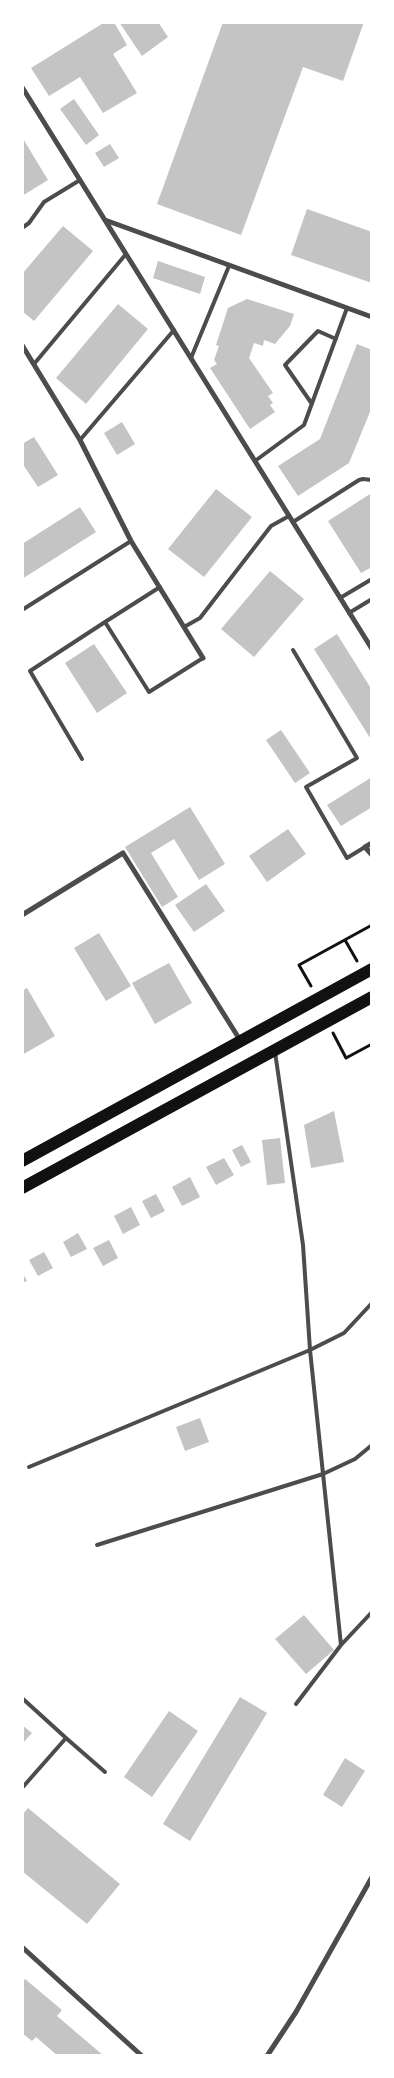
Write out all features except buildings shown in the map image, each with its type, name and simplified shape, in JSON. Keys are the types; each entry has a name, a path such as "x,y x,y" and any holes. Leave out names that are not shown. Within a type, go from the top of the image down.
{"main road":[{"path":"22,1161 372,969"},
{"path":"22,1188 372,997"}],"street":[{"path":"23,89 372,649"},
{"path":"105,220 372,317"},
{"path":"22,345 80,440 131,541 203,658"},
{"path":"372,843 365,847 372,855"},
{"path":"22,915 123,853 240,1041"},
{"path":"267,2056 296,2012 372,1877"},
{"path":"22,1948 142,2056"}],"lane":[{"path":"22,228 29,223 44,202 80,180"},
{"path":"34,364 126,254"},
{"path":"191,358 229,266"},
{"path":"255,461 304,425 347,308"},
{"path":"80,440 174,330"},
{"path":"312,404 285,364 318,331 336,339"},
{"path":"293,522 359,480 363,478 372,480"},
{"path":"184,627 200,618 271,526 289,516"},
{"path":"22,610 131,541"},
{"path":"340,598 372,578"},
{"path":"82,759 30,671 160,587"},
{"path":"349,613 372,599"},
{"path":"105,622 149,692 203,658"},
{"path":"293,650 357,758 306,787 347,858 365,847"},
{"path":"274,1050 303,1245 310,1350 341,1645"},
{"path":"29,1468 310,1350 344,1333 372,1303"},
{"path":"97,1545 323,1474 355,1458 372,1445"},
{"path":"296,1704 341,1645 372,1612"},
{"path":"22,1698 105,1772"},
{"path":"22,1788 66,1738"}],"path":[{"path":"319,998 299,965 372,925"},
{"path":"326,1021 346,1058 372,1044"}]}
